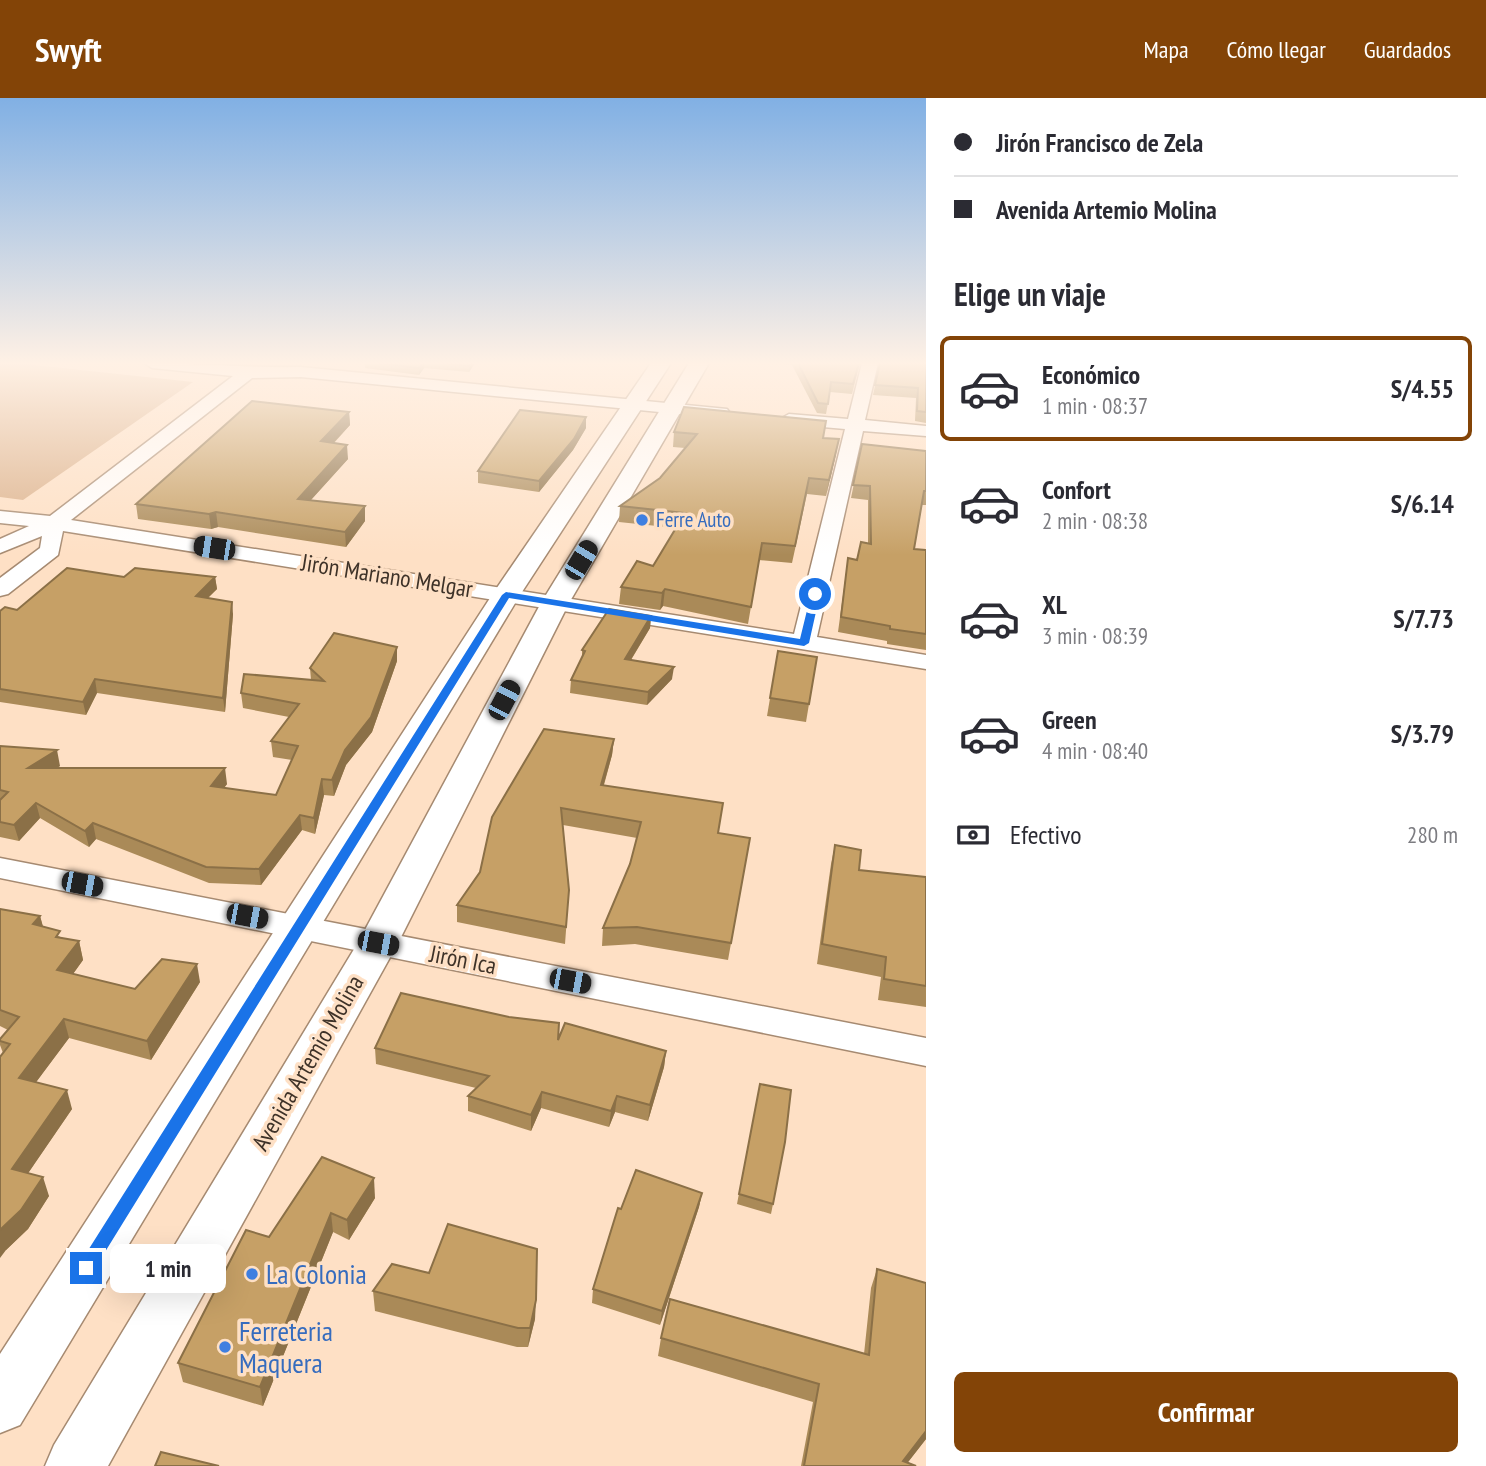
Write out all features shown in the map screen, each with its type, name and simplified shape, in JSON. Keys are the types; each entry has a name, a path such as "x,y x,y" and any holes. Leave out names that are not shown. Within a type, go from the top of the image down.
{"street":[{"path":"0,547 54,523 176,427"},
{"name":"Avenida Artemio Molina","path":"0,1405 302,926 506,595 637,427"},
{"name":"Avenida Artemio Molina","path":"75,1466 378,943 555,603 643,427"},
{"path":"804,643 853,427"},
{"path":"883,427 926,431"},
{"name":"Jirón Mariano Melgar","path":"0,517 54,523 926,663"},
{"path":"0,589 50,550 54,523"},
{"name":"Jirón Ica","path":"0,868 926,1052"}],"shaded area":[{"path":"0,427 128,427 23,500 0,497"}],"building":[{"path":"223,427 335,427 321,441 347,445 298,499 365,506 345,532 216,512 209,514 136,504"},
{"path":"508,427 581,427 574,439 539,481 478,471"},
{"path":"676,427 825,427 823,438 839,439 829,480 809,478 795,546 762,543 751,607 665,589 662,593 621,587 637,561 653,566 685,513 620,506 660,478 697,434 674,432"},
{"path":"862,444 926,451 926,491 914,549 926,550 926,634 890,629 890,626 841,617 848,558 857,560 861,542 871,544 870,486 853,485"},
{"path":"67,568 124,577 135,568 215,577 196,596 232,602 223,698 95,679 83,702 0,689 0,611 5,607 17,610"},
{"path":"609,609 651,616 625,659 674,667 648,692 571,680 585,651 582,650"},
{"path":"334,633 397,647 371,717 345,750 332,780 322,779 314,818 300,815 259,869 206,867 93,823 85,831 36,803 14,825 0,822 0,800 8,792 0,790 0,746 57,750 28,768 225,768 211,786 276,795 298,746 271,741 299,704 241,693 244,674 324,681 310,668"},
{"path":"778,651 817,657 809,704 770,698"},
{"path":"544,729 614,739 601,785 723,803 718,833 750,838 731,943 637,927 603,928 630,864 641,822 561,808 569,890 566,927 457,905 480,872 492,817"},
{"path":"835,845 861,850 859,870 926,877 926,986 884,979 886,957 822,944"},
{"path":"0,909 40,916 33,924 60,931 56,937 79,941 57,970 135,989 162,959 197,964 147,1041 64,1019 19,1078 67,1090 12,1169 43,1177 21,1210 0,1230 0,1057 10,1044 0,1039 19,1017 0,1010"},
{"path":"401,993 509,1017 559,1023 558,1040 565,1023 666,1051 650,1105 617,1096 611,1111 542,1092 531,1115 468,1096 489,1076 375,1048"},
{"path":"760,1084 791,1090 785,1142 773,1204 739,1194"},
{"path":"322,1157 374,1178 347,1220 331,1213 260,1387 178,1363 246,1230 269,1237"},
{"path":"636,1170 702,1193 662,1311 593,1289 618,1208 621,1209"},
{"path":"448,1224 537,1249 536,1300 530,1328 518,1328 373,1291 392,1264 429,1273"},
{"path":"877,1269 926,1283 926,1431 903,1461 916,1466 804,1466 819,1384 661,1338 670,1299 869,1355"},
{"path":"161,1452 219,1466 155,1466"}],"place":[{"name":"Ferre Auto","path":"642,520"},
{"name":"La Colonia","path":"252,1274"},
{"name":"Ferreteria Maquera","path":"225,1347"}],"route":[{"path":"86,1268 302,926 506,595 804,643 815,594"}]}
